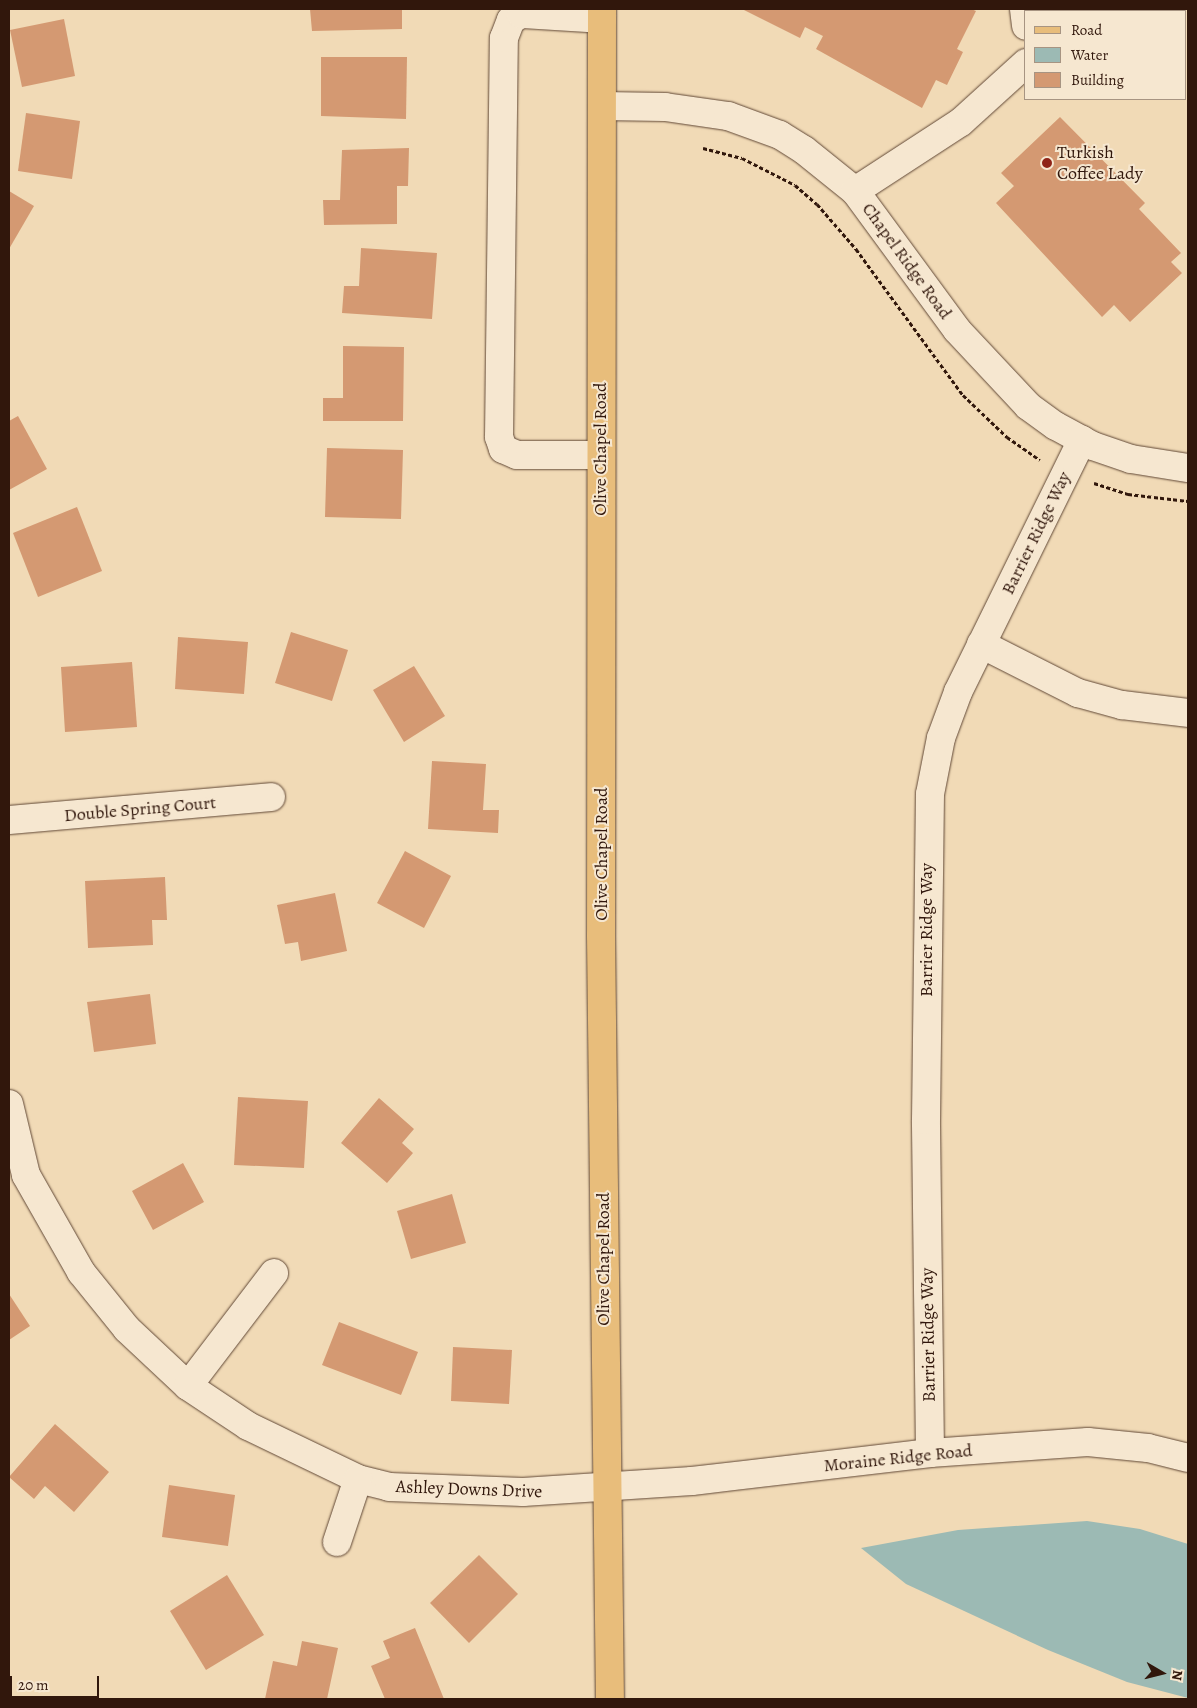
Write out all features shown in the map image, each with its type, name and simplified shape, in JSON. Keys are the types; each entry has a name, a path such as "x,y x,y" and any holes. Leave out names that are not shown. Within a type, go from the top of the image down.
{"main road":[{"name":"Olive Chapel Road","path":"602,14 600,455 603,1340 610,1699"}],"street":[{"path":"600,455 517,455 503,450 499,437 504,38 511,20 520,14 602,14"},
{"path":"855,191 961,122 1024,65"},
{"name":"Chapel Ridge Road","path":"602,106 698,110 754,124 804,150 855,191 957,330 1002,381 1049,421 1082,440 1131,459 1188,468"},
{"name":"Barrier Ridge Way","path":"930,1453 926,1208 928,823 941,738 981,644 1082,440"},
{"path":"981,644 1078,693 1122,705 1188,713"},
{"name":"Double Spring Court","path":"9,820 271,797"},
{"name":"Ashley Downs Drive","path":"9,1104 17,1178 81,1272 127,1329 188,1386 248,1426 358,1479 388,1487 480,1493 607,1488"},
{"path":"188,1386 274,1273"},
{"name":"Moraine Ridge Road","path":"607,1488 756,1475 930,1453 1088,1442 1148,1448 1188,1458"},
{"path":"337,1542 358,1479"}],"path":[{"path":"703,148 750,162 794,185 818,204 856,249 963,395 1007,437 1044,462"},
{"path":"1094,484 1128,494 1188,501"}],"water":[{"path":"1087,1521 1140,1529 1188,1544 1188,1698 1127,1682 1048,1650 906,1584 861,1548 958,1530"}],"building":[{"path":"310,9 402,9 402,29 312,31"},
{"path":"742,9 971,9 976,11 957,49 963,52 947,85 936,80 922,108 816,49 823,36 805,27 800,38"},
{"path":"64,19 75,76 22,87 10,30"},
{"path":"321,57 407,57 406,119 321,116"},
{"path":"26,113 80,121 72,179 18,171"},
{"path":"1060,117 1145,203 1139,209 1181,253 1171,262 1182,273 1130,322 1114,305 1102,317 996,203 1014,186 1001,173"},
{"path":"409,148 408,186 397,186 397,224 324,225 323,200 340,200 342,150"},
{"path":"9,191 34,206 9,249"},
{"path":"361,248 437,253 432,319 342,313 344,286 359,286"},
{"path":"343,346 404,347 403,421 323,421 323,398 343,398"},
{"path":"18,416 47,469 9,490 9,421"},
{"path":"327,448 403,450 401,519 325,517"},
{"path":"77,507 102,571 38,597 13,533"},
{"path":"291,632 348,650 332,701 275,683"},
{"path":"178,637 248,642 244,694 175,689"},
{"path":"132,662 137,727 65,732 61,667"},
{"path":"414,666 445,716 404,742 373,690"},
{"path":"432,761 486,764 483,810 499,810 498,833 428,829"},
{"path":"405,851 451,876 424,928 377,903"},
{"path":"165,877 167,920 152,920 153,945 88,948 85,881"},
{"path":"335,893 347,951 301,961 298,942 285,944 277,905"},
{"path":"150,994 156,1044 94,1052 87,1002"},
{"path":"238,1097 308,1101 304,1168 234,1165"},
{"path":"379,1098 414,1129 402,1143 413,1153 387,1183 341,1143"},
{"path":"183,1163 204,1202 153,1230 132,1191"},
{"path":"452,1194 466,1243 411,1259 397,1211"},
{"path":"9,1294 30,1326 9,1340"},
{"path":"339,1322 418,1352 401,1395 322,1365"},
{"path":"453,1347 512,1350 509,1404 451,1401"},
{"path":"55,1424 109,1472 74,1512 45,1486 34,1499 9,1477"},
{"path":"169,1485 235,1495 228,1546 162,1537"},
{"path":"479,1555 518,1594 469,1643 430,1603"},
{"path":"227,1575 264,1635 206,1670 170,1611"},
{"path":"415,1628 444,1699 385,1699 371,1666 390,1658 383,1641"},
{"path":"302,1641 338,1648 327,1699 265,1699 273,1661 297,1666"}],"place":[{"name":"Turkish Coffee Lady","path":"1047,163"}]}
